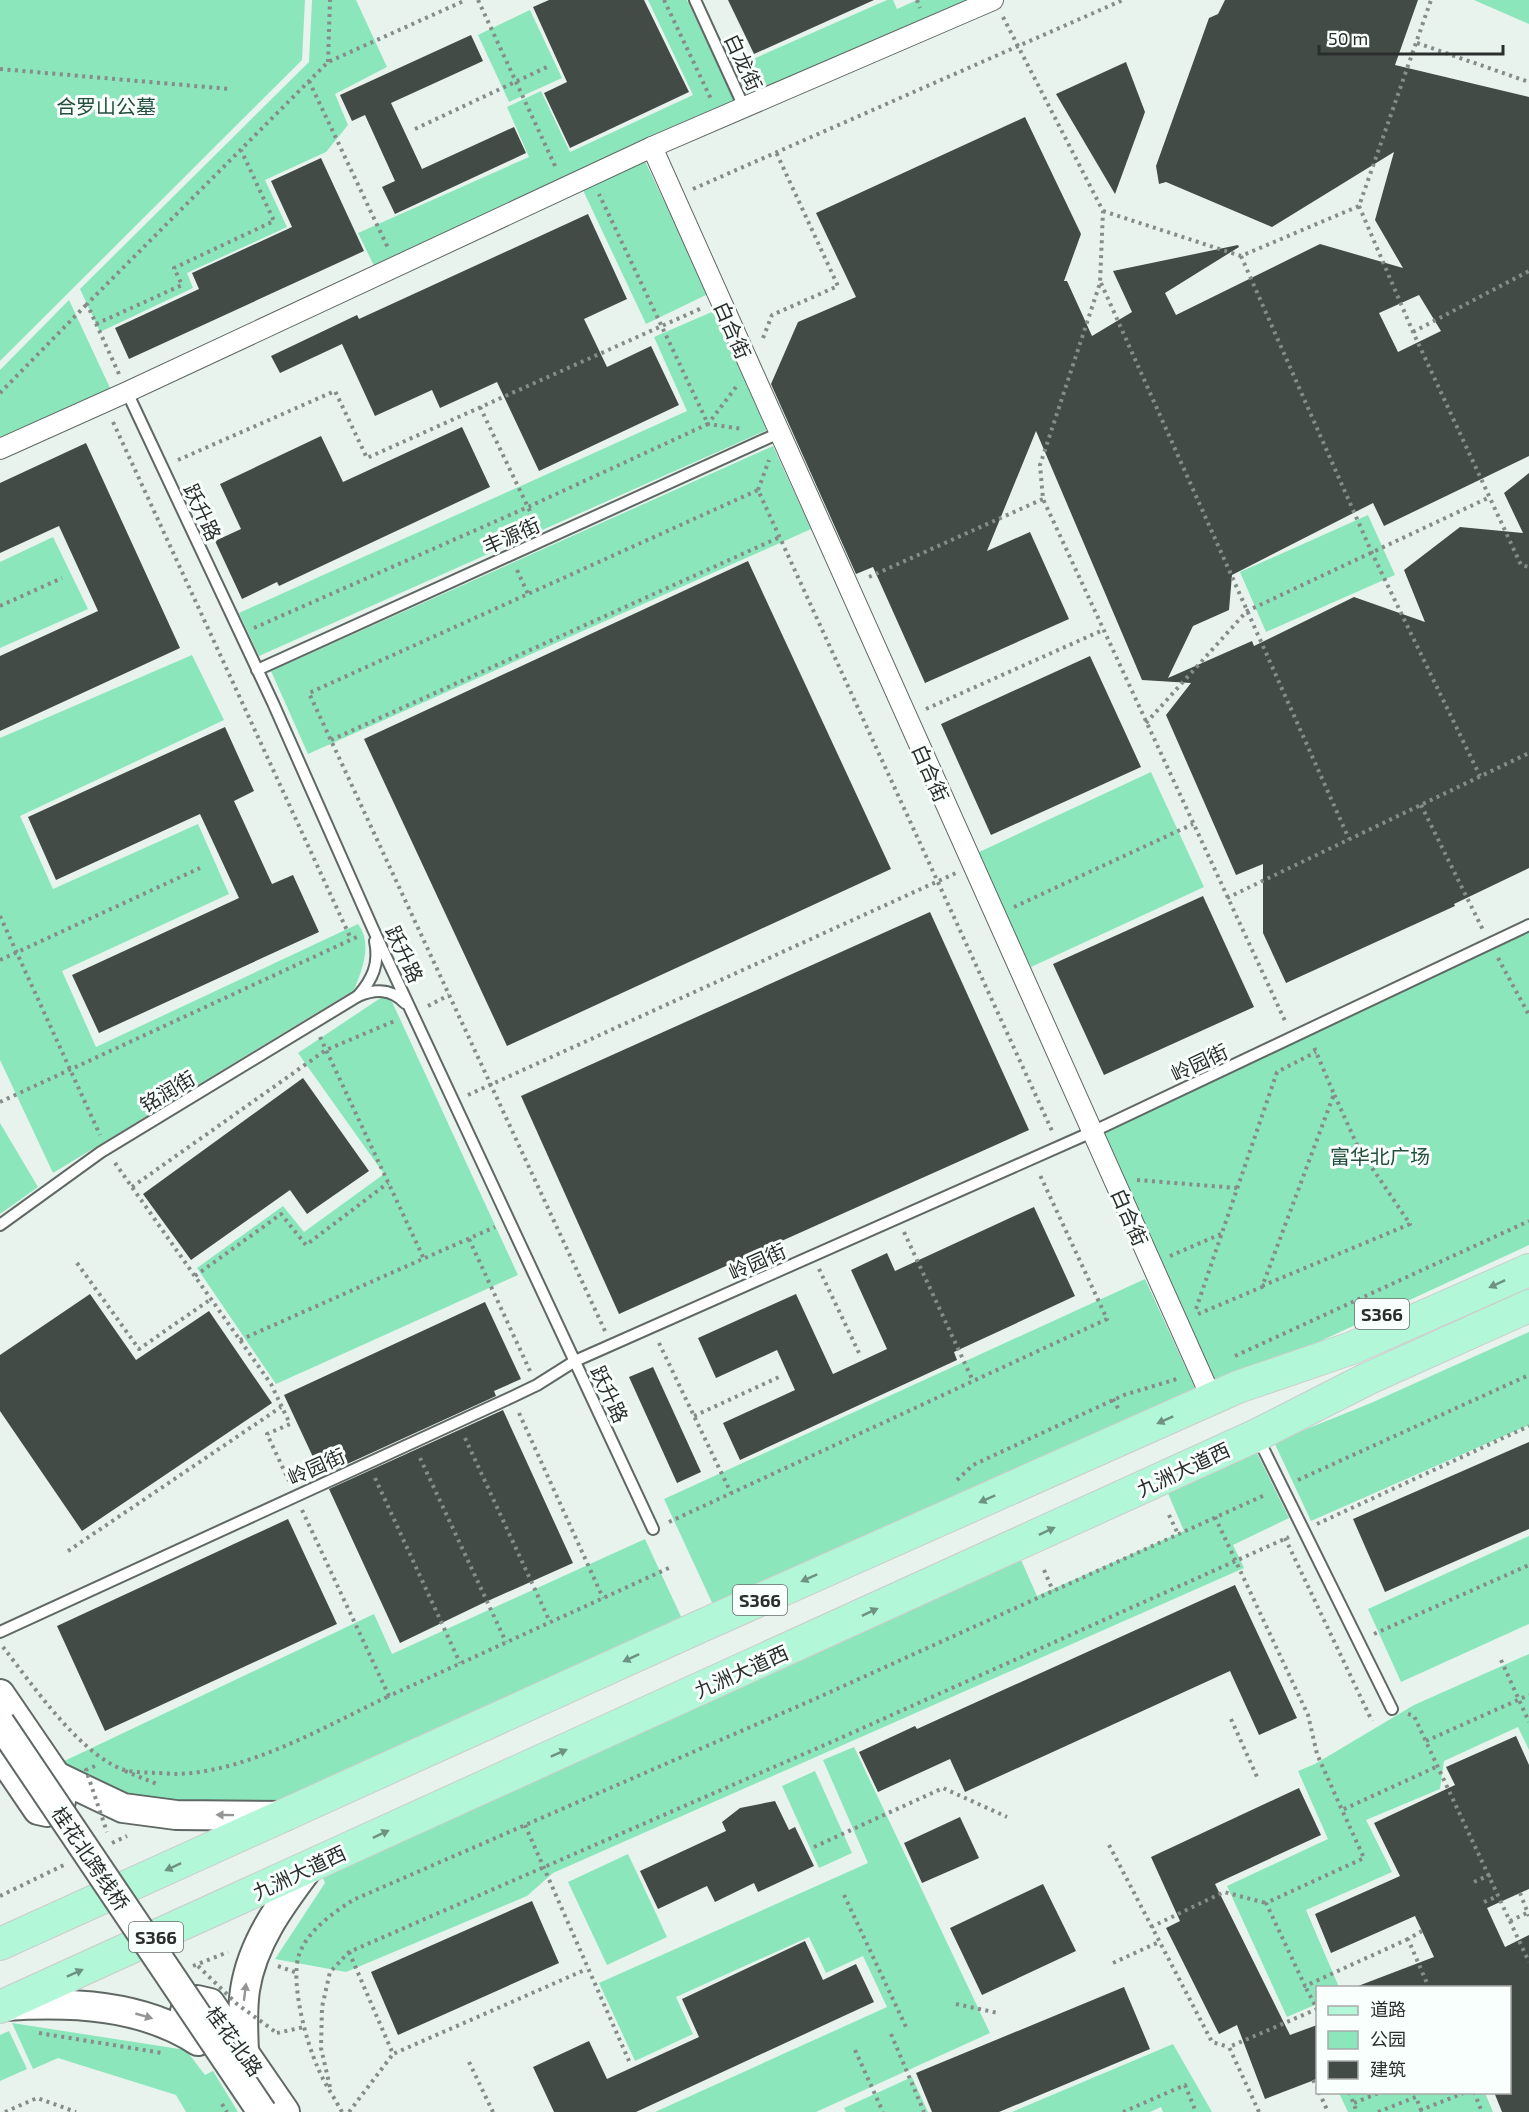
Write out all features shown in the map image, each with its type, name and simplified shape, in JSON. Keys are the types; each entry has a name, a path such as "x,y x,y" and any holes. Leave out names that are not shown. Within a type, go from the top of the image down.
{"main road":[{"name":"S366","path":"0,1944 699,1627 1225,1393 1340,1335 1529,1246"},
{"path":"1225,1393 1352,1348 1529,1270"},
{"name":"九洲大道西","path":"2,2007 1257,1435 1367,1379 1529,1306"},
{"name":"S366","path":"1257,1435 1372,1394 1529,1328"},
{"path":"0,1694 56,1776 62,1790 60,1805 51,1812 40,1811 0,1754"},
{"name":"桂花北跨线桥","path":"0,1723 262,2112"},
{"path":"56,1776 123,1808 176,1815 284,1816"},
{"path":"244,2051 244,1992 253,1957 274,1917 309,1867"},
{"name":"桂花北路","path":"246,2112 185,2019 186,2007 197,2000 210,2003 285,2112"},
{"path":"2,2007 36,2004 95,2007 136,2014 177,2028 200,2043"}],"street":[{"path":"0,449 128,392 652,147 996,4"},
{"name":"白合街","path":"652,147 1151,1264 1225,1393"}],"lane":[{"name":"白龙街","path":"695,0 744,107"},
{"name":"跃升路","path":"128,392 257,670 373,929 654,1529"},
{"name":"丰源街","path":"257,670 779,433"},
{"name":"岭园街","path":"0,1632 512,1397 537,1385 575,1361 1060,1147 1529,925"},
{"name":"铭润街","path":"358,996 370,982 377,965 373,929"},
{"name":"铭润街","path":"0,1225 106,1149 358,996 383,990 402,1000 412,1013"},
{"path":"1257,1435 1392,1709"}],"path":[{"path":"328,62 330,0"},
{"path":"0,393 328,62 466,0"},
{"path":"478,0 557,169 546,174"},
{"path":"664,0 709,98 744,107"},
{"path":"674,197 1123,0"},
{"path":"1431,0 1359,206 1413,332 1521,565 1529,567"},
{"path":"996,4 1103,211 1100,283 1040,465 1043,499 1292,1038"},
{"path":"1417,43 1529,82"},
{"path":"415,129 547,67"},
{"path":"0,69 230,89"},
{"path":"309,81 388,248 399,243"},
{"path":"96,324 182,285 174,268 274,221 241,150"},
{"path":"240,634 528,507 708,424 750,368 772,315 838,286 776,152"},
{"path":"591,176 708,424"},
{"path":"1103,211 1241,256 1359,206"},
{"path":"1241,256 1372,553 1480,776"},
{"path":"1413,332 1529,271"},
{"path":"1100,283 1349,839"},
{"path":"162,467 335,391 367,458 720,300"},
{"path":"87,304 128,392"},
{"path":"104,403 351,939"},
{"path":"480,407 544,540"},
{"path":"708,424 779,433 758,490 1060,1147"},
{"path":"612,1345 309,693 758,490"},
{"path":"1146,723 1247,611 1490,497"},
{"path":"847,586 1043,499"},
{"path":"331,740 780,537"},
{"path":"511,555 528,594"},
{"path":"0,606 62,578"},
{"path":"906,718 1103,630"},
{"path":"1227,898 1529,753"},
{"path":"1421,805 1490,944 1529,1014"},
{"path":"995,916 1193,824"},
{"path":"453,1101 973,866"},
{"path":"0,960 200,868"},
{"path":"0,916 106,1149"},
{"path":"0,1102 373,929"},
{"path":"132,1187 326,1050 449,995"},
{"path":"314,1023 424,1259"},
{"path":"1306,1031 1316,1052 1358,1147 1410,1224 1194,1316 1277,1072 1316,1052"},
{"path":"1262,1287 1334,1094"},
{"path":"654,1529 1107,1319 1033,1159"},
{"path":"1113,1178 1237,1188"},
{"path":"195,1276 281,1214 306,1245 388,1183"},
{"path":"898,1218 973,1381"},
{"path":"240,1341 509,1221"},
{"path":"1151,1264 1222,1234"},
{"path":"469,1239 537,1385"},
{"path":"813,1256 859,1353"},
{"path":"78,1263 139,1348 211,1299"},
{"path":"651,1327 731,1493"},
{"path":"342,2112 316,2065 304,2027 297,1984 299,1955 313,1933 334,1912 353,1900 818,1698 1529,1375"},
{"path":"694,1416 779,1377"},
{"path":"512,1397 603,1598"},
{"path":"1113,1399 1121,1414"},
{"path":"68,1551 281,1407"},
{"path":"458,1422 550,1622"},
{"path":"331,2092 321,2048 322,2007 330,1972 349,1952 825,1745 1529,1426"},
{"path":"413,1442 506,1642"},
{"path":"368,1462 460,1663"},
{"path":"1169,1515 1178,1534"},
{"path":"1151,1927 1224,1892 1266,1903 1364,1858 1317,1754 1308,1714 1215,1517"},
{"path":"1285,1538 1372,1721"},
{"path":"1358,1641 1529,1565"},
{"path":"1044,1570 1053,1591"},
{"path":"0,1643 43,1698 85,1746 119,1768 138,1772 178,1774 229,1765 261,1756 389,1696"},
{"path":"1501,1660 1529,1722"},
{"path":"1426,1741 1529,1695"},
{"path":"1392,1709 1414,1716 1529,1962"},
{"path":"1231,1719 1258,1779"},
{"path":"106,1760 86,1770 114,1848"},
{"path":"1342,1810 1438,1766"},
{"path":"814,1847 943,1788 1007,1817"},
{"path":"525,1825 628,2061"},
{"path":"1109,1845 1212,2042 1228,2047 1316,2009"},
{"path":"1474,1882 1494,1873"},
{"path":"1510,1921 1529,1914 1520,1893"},
{"path":"844,1895 906,2027"},
{"path":"1484,1902 1498,1896"},
{"path":"1266,1903 1316,2007"},
{"path":"1305,1986 1422,1931"},
{"path":"1408,1939 1428,1986"},
{"path":"1113,1963 1159,1942"},
{"path":"349,1952 393,2054"},
{"path":"191,1959 237,2004 277,2033 304,2027"},
{"path":"349,2112 393,2054 587,1969"},
{"path":"956,2004 998,2013"},
{"path":"35,2033 171,2055"},
{"path":"891,2034 924,2112"},
{"path":"1228,2047 1259,2112"},
{"path":"855,2050 883,2112"},
{"path":"469,2062 493,2112"},
{"path":"1313,2080 1316,2087"},
{"path":"1123,2112 1185,2085 1196,2112"},
{"path":"1319,2094 1328,2112"},
{"path":"1350,2094 1357,2112"},
{"path":"1354,2103 1376,2094"},
{"path":"1449,2094 1450,2099"},
{"path":"1378,2112 1416,2097 1422,2111 1461,2094"},
{"path":"1475,2094 1482,2112"},
{"path":"216,2096 227,2112"},
{"path":"5,2112 37,2098 76,2112"}],"green space":[{"name":"合罗山公墓","path":"0,0 305,0 302,60 0,361"},
{"path":"312,0 356,0 387,67 335,94 348,125 326,152 265,180 287,227 187,273 193,288 100,332 80,289 309,62"},
{"path":"648,0 687,0 736,103 377,272 358,233 529,157 507,107 541,91 570,152 693,95"},
{"path":"887,0 893,0 897,9 917,0 979,0 749,99 735,67"},
{"path":"1474,0 1529,0 1529,24"},
{"path":"530,10 562,78 509,102 478,35"},
{"path":"644,159 708,294 646,324 582,188"},
{"path":"69,300 111,390 0,440 0,370"},
{"path":"714,311 767,430 259,656 239,613 687,411 654,337"},
{"path":"773,446 811,529 308,754 271,671"},
{"path":"1368,515 1395,575 1266,632 1240,572"},
{"path":"53,537 88,609 0,648 0,562"},
{"path":"192,655 224,720 20,816 53,889 198,824 229,894 62,971 96,1047 358,924 365,940 363,966 354,990 53,1173 0,1060 0,738"},
{"path":"1151,772 1204,887 1031,967 977,853"},
{"name":"富华北广场","path":"1529,926 1529,1245 1210,1392 1093,1133"},
{"path":"388,993 518,1275 276,1384 197,1268 283,1206 304,1232 384,1174 298,1053"},
{"path":"0,1123 38,1187 0,1214"},
{"path":"1145,1279 1195,1388 715,1609 664,1499"},
{"path":"1529,1332 1529,1425 1311,1521 1274,1442 1371,1403"},
{"path":"1253,1445 1289,1518 1233,1545 1244,1568 553,1873 527,1896 346,1972 275,1959 325,1883 319,1869 1018,1553 1037,1596 1184,1531 1164,1484"},
{"path":"1529,1536 1529,1624 1401,1682 1368,1609"},
{"path":"645,1539 684,1623 284,1805 185,1807 124,1797 60,1763 374,1614 392,1654"},
{"path":"1529,1654 1529,1750 1518,1727 1444,1761 1440,1789 1366,1820 1392,1872 1306,1910 1339,1986 1316,1986 1316,2004 1287,2017 1227,1886 1328,1839 1298,1771 1315,1764 1414,1705"},
{"path":"854,1747 990,2033 816,2112 655,2112 887,2007 863,1956 826,1973 809,1937 676,1997 693,2034 635,2061 599,1983 868,1863 823,1760"},
{"path":"815,1771 852,1853 819,1868 782,1786"},
{"path":"628,1854 667,1937 607,1965 568,1882"},
{"path":"12,2023 186,2050 205,2075 213,2071 238,2112 186,2112 176,2095 58,2058 33,2069"},
{"path":"9,2031 27,2069 0,2081 0,2035"},
{"path":"1173,2044 1212,2112 1163,2112 1161,2107 1150,2112 1012,2112"},
{"path":"912,2077 928,2112 846,2112 844,2108"},
{"path":"1339,2094 1485,2094 1493,2112 1348,2112"}],"building":[{"path":"549,0 644,0 689,92 570,148 544,93 567,82 533,7"},
{"path":"728,0 874,0 754,54"},
{"path":"1225,0 1418,0 1395,65 1529,97 1529,456 1384,526 1373,503 1232,575 1229,610 1193,626 1168,678 1252,641 1254,646 1354,597 1425,622 1404,570 1460,527 1523,533 1504,493 1529,473 1529,868 1454,904 1455,906 1286,983 1263,933 1263,864 1236,875 1166,715 1191,683 1142,680 1036,431 987,551 1030,532 1069,619 925,683 873,567 856,574 771,384 798,322 856,297 816,213 1025,117 1081,234 1064,281 1067,281 1092,336 1132,312 1113,271 1238,245 1239,247 1165,293 1176,315 1320,244 1403,268 1375,220 1394,152 1272,227 1166,182 1159,184 1156,166 1209,18 1218,14","holes":["1419,295 1441,331 1398,352 1379,313"]},
{"path":"471,35 483,61 391,103 422,169 514,127 526,153 395,214 382,187 395,181 365,115 352,121 340,95"},
{"path":"1126,62 1145,112 1115,194 1056,94"},
{"path":"321,158 364,251 129,359 115,328 199,289 192,273 292,227 271,181"},
{"path":"588,214 627,299 584,319 607,367 651,346 679,405 539,471 497,382 440,408 432,390 375,416 342,344 280,373 271,356 357,315 359,319"},
{"path":"462,427 490,487 279,586 277,582 242,599 215,541 241,529 220,484 321,436 343,482"},
{"path":"86,443 180,648 0,731 0,656 98,611 59,526 0,553 0,483"},
{"path":"748,561 891,869 507,1046 364,739"},
{"path":"1090,656 1141,767 991,835 941,724"},
{"path":"225,727 254,791 234,801 272,884 293,875 319,932 99,1033 72,975 239,898 200,814 56,880 28,817"},
{"path":"1203,896 1254,1007 1104,1075 1053,964"},
{"path":"930,912 1029,1130 619,1314 521,1096"},
{"path":"303,1078 369,1171 307,1214 290,1190 191,1260 143,1194"},
{"path":"1034,1207 1075,1296 954,1352 957,1360 740,1460 723,1423 795,1390 777,1350 716,1378 698,1338 796,1294 833,1374 887,1349 851,1270 887,1253 895,1271"},
{"path":"90,1294 136,1360 209,1311 272,1403 82,1531 0,1411 0,1355"},
{"path":"485,1302 521,1379 494,1391 496,1396 323,1475 284,1395"},
{"path":"653,1367 701,1472 677,1483 629,1377"},
{"path":"503,1410 573,1563 400,1643 329,1489"},
{"path":"1529,1442 1529,1529 1385,1592 1353,1519"},
{"path":"288,1519 337,1624 105,1731 57,1626"},
{"path":"1235,1585 1297,1718 1259,1735 1230,1671 965,1792 950,1759 878,1792 859,1752 915,1726 917,1729"},
{"path":"1516,1736 1529,1765 1529,1889 1487,1908 1505,1947 1529,1935 1529,2112 1502,2112 1495,2094 1511,2094 1511,1986 1358,1986 1434,1957 1415,1916 1331,1953 1315,1914 1400,1876 1374,1823 1455,1785 1446,1767"},
{"path":"1299,1788 1321,1835 1215,1884 1290,2035 1316,2025 1316,2079 1265,2099 1237,2025 1219,2034 1166,1928 1180,1921 1151,1857"},
{"path":"775,1801 789,1830 795,1827 814,1866 758,1892 754,1883 715,1902 707,1886 658,1909 640,1871 726,1831 722,1822 740,1808"},
{"path":"960,1817 979,1858 922,1883 904,1843"},
{"path":"1043,1884 1076,1951 982,1995 950,1928"},
{"path":"532,1901 559,1963 398,2035 371,1972"},
{"path":"805,1941 823,1980 856,1964 874,2002 636,2112 554,2112 533,2067 589,2041 607,2079 699,2037 682,1999"},
{"path":"1124,1987 1150,2049 999,2112 932,2112 916,2073"}]}
